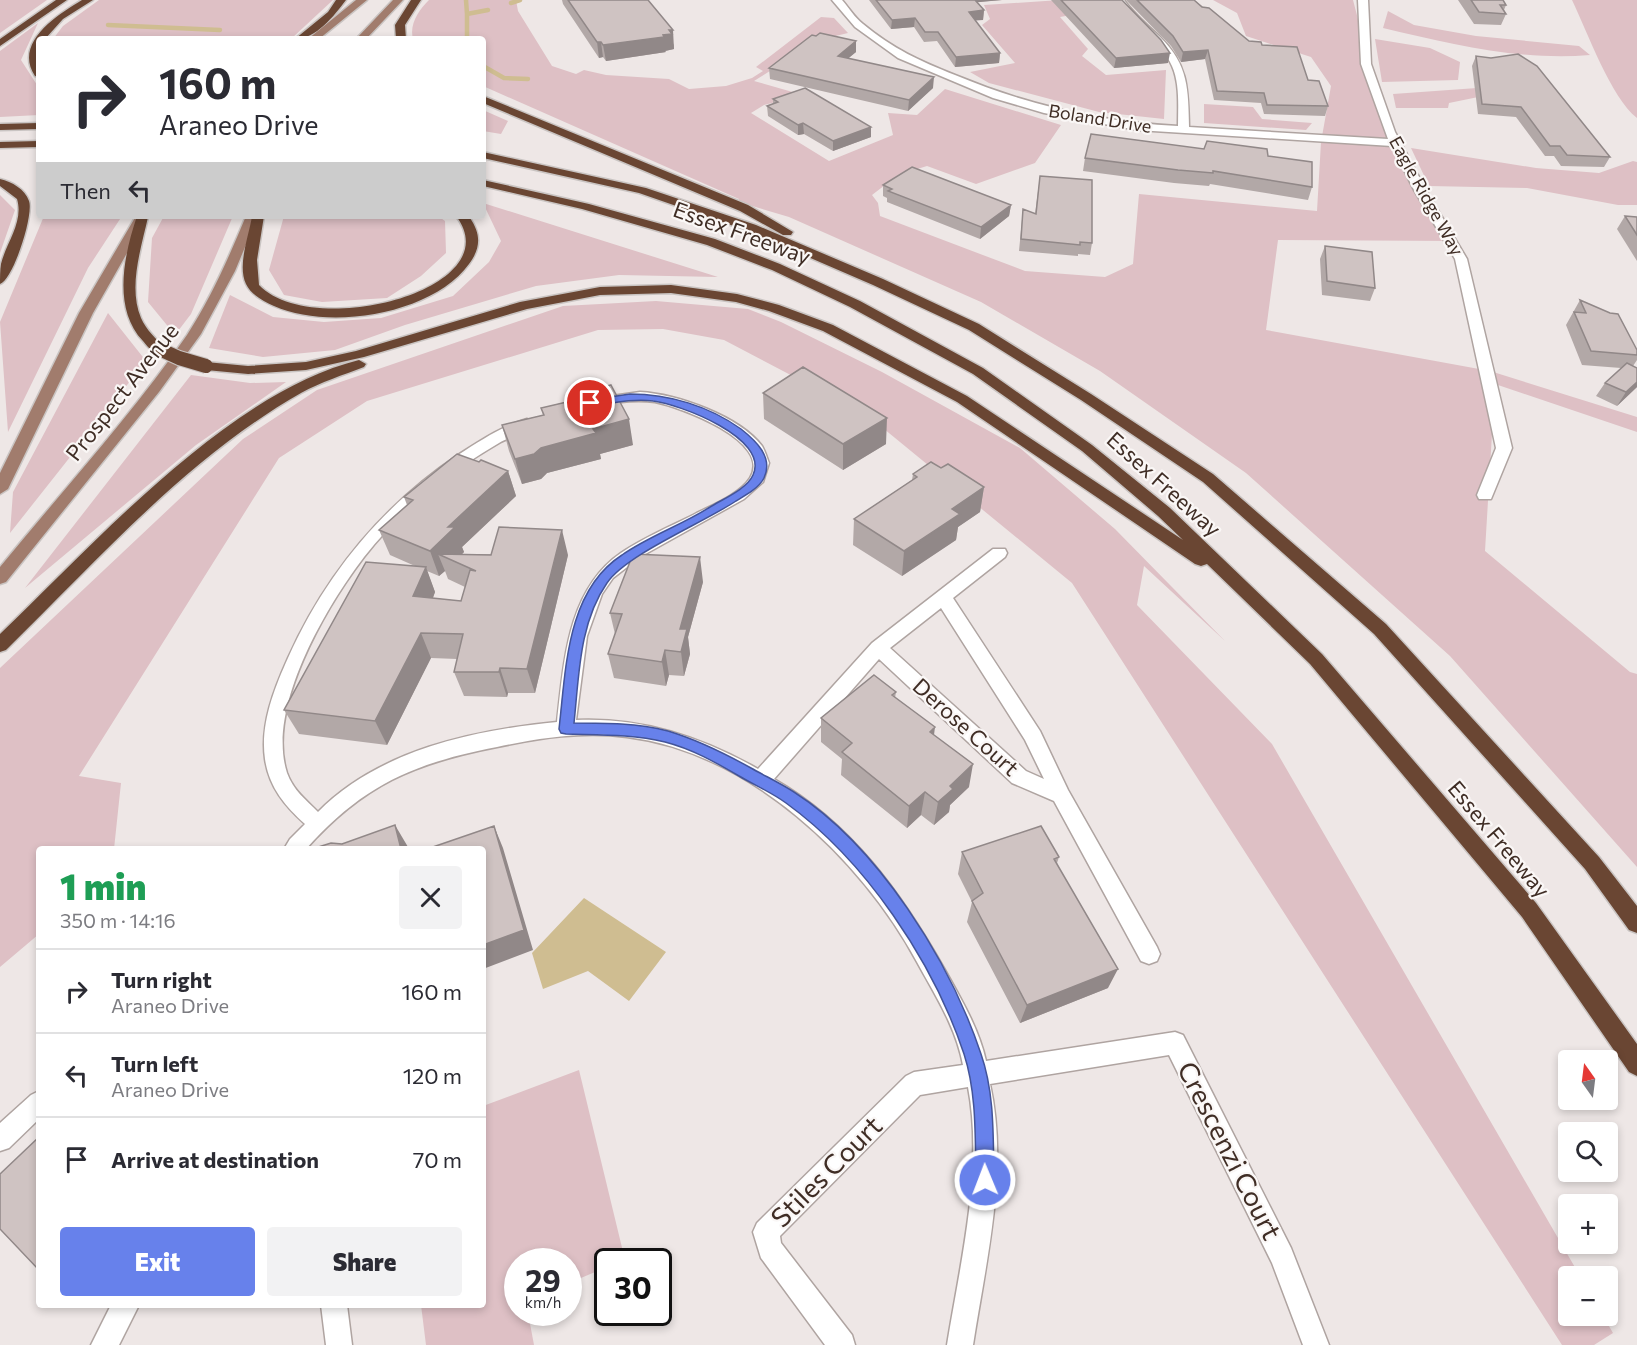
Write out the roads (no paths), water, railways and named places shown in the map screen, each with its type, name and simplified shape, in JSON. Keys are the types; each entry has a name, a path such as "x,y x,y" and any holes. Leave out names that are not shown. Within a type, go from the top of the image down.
{"highway":[{"path":"0,43 62,0"},
{"path":"42,36 60,17 88,0"},
{"path":"304,36 331,14 341,0"},
{"path":"401,36 400,25 416,0"},
{"path":"36,48 33,56 36,69"},
{"path":"486,100 744,208 878,282"},
{"path":"0,127 36,126"},
{"path":"0,145 36,144"},
{"name":"Essex Freeway","path":"486,156 642,190 752,228 878,282 974,327 1086,397 1208,478 1380,629 1592,863 1637,922"},
{"path":"0,182 16,190 24,204 23,221 0,280"},
{"name":"Essex Freeway","path":"486,184 585,206 711,242 776,267 855,304 978,370 1087,448 1164,512 1316,659 1529,910 1637,1064"},
{"path":"142,219 129,286 129,309 143,336 157,348 206,366 248,370 306,366 359,354 551,299 600,291 637,289 706,292 774,308 828,328 962,399 1238,585"},
{"path":"258,219 250,271 253,285 262,295 276,303 311,312 334,313 359,312 385,307 410,300 444,284 471,253 472,232 466,219"},
{"path":"0,645 163,489 225,435 298,389 460,324"}],"main road":[{"path":"317,36 362,0"},
{"path":"364,36 398,0"},
{"path":"0,489 86,313 141,219"},
{"name":"Prospect Avenue","path":"0,578 154,389 194,334 229,271 251,219"}],"street":[{"name":"Boland Drive","path":"837,0 858,25 901,56 997,96 1080,118 1184,131 1395,143"},
{"path":"1119,0 1127,11 1165,48 1178,66 1184,131"},
{"name":"Eagle Ridge Way","path":"1363,0 1366,64 1395,143 1461,259 1504,448 1485,495"},
{"path":"566,729 577,637 602,579 625,558 709,513 749,487 758,478 761,468 759,454 751,442 725,423 681,404 653,397 630,397 584,405"},
{"path":"318,825 284,788 276,762 273,730 281,696 301,646 329,592 362,546 392,514 430,480 500,434 539,419"},
{"path":"761,780 878,648 999,553"},
{"name":"Derose Court","path":"944,598 1033,736 1061,795 1149,954"},
{"name":"Derose Court","path":"878,648 1019,777 1061,795"},
{"path":"297,846 349,795 395,767 443,750 524,733 566,729 626,729 666,737 704,749 790,797 838,837 875,877 915,934 950,1000 973,1056 984,1115 985,1180 960,1345"},
{"name":"Crescenzi Court","path":"976,1074 1175,1043 1282,1257 1316,1345"},
{"name":"Stiles Court","path":"842,1345 770,1249 766,1232 914,1084 976,1074"},
{"path":"0,1139 36,1106"},
{"path":"104,1345 124,1308"},
{"path":"334,1308 339,1345"}],"waterway":[{"path":"466,0 467,14"},
{"path":"511,3 520,0"},
{"path":"467,14 488,10"},
{"path":"467,14 467,36"},
{"path":"108,25 220,30"},
{"path":"486,68 504,78 528,79"}]}
